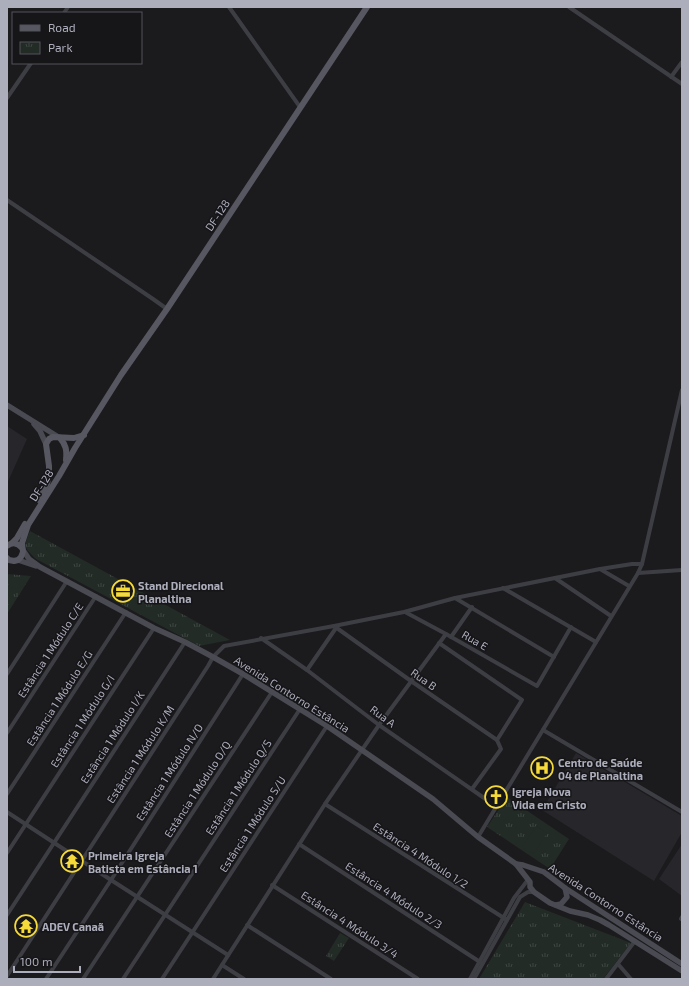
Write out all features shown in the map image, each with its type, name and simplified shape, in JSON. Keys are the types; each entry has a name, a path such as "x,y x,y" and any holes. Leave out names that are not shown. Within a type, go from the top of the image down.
{"main road":[{"name":"DF-128","path":"16,560 22,555 23,537 28,525 121,375 167,309 367,7"},
{"path":"46,444 50,438 74,438 84,435"},
{"path":"49,466 54,470 63,468 67,451 65,444 60,438"},
{"name":"DF-128","path":"9,545 17,538 47,484 49,466 46,444"},
{"name":"DF-128","path":"9,545 16,544 22,549"},
{"path":"7,558 9,560 16,560"},
{"path":"7,565 16,560"}],"street":[{"path":"229,7 300,107"},
{"path":"569,7 682,84"},
{"path":"671,77 682,62"},
{"path":"7,98 30,64"},
{"path":"7,200 167,309"},
{"path":"478,837 629,586 638,574 642,564 682,390"},
{"path":"7,405 60,438"},
{"path":"28,418 40,431 46,444"},
{"name":"Avenida Contorno Estância","path":"22,549 29,559 40,567 154,628 213,657 327,726 433,799 478,837 516,864 530,882 530,887 534,892 550,903 600,920 682,971"},
{"name":"Avenida Contorno Estância","path":"16,560 40,567"},
{"path":"213,657 224,646 261,638 335,627 503,588 600,569 642,564"},
{"path":"600,569 629,586"},
{"path":"638,574 682,570"},
{"path":"554,578 611,616"},
{"path":"7,674 67,581"},
{"path":"503,588 596,642"},
{"name":"Estância 1 Módulo C/E","path":"7,733 96,596"},
{"path":"456,598 554,657 571,627"},
{"path":"451,637 472,607"},
{"name":"Estância 1 Módulo E/G","path":"7,794 126,612"},
{"name":"Rua E","path":"404,612 446,634 536,686 554,657"},
{"path":"307,670 335,627"},
{"name":"Rua B","path":"335,627 497,740"},
{"name":"Estância 1 Módulo G/I","path":"7,853 154,628"},
{"path":"213,979 325,804 379,725 446,634"},
{"name":"Rua A","path":"261,638 307,670 379,725 497,807"},
{"name":"Estância 1 Módulo I/K","path":"7,915 185,642"},
{"path":"440,643 522,700 497,740 501,749 472,789"},
{"name":"Estância 1 Módulo K/M","path":"7,976 213,657"},
{"name":"Estância 1 Módulo N/O","path":"46,979 243,674"},
{"name":"Estância 1 Módulo O/Q","path":"83,979 272,692"},
{"name":"Estância 1 Módulo Q/S","path":"123,979 300,709"},
{"name":"Estância 1 Módulo S/U","path":"162,979 327,726"},
{"path":"543,730 682,812"},
{"name":"Estância 4 Módulo 1/2","path":"325,804 505,919"},
{"path":"7,812 228,955"},
{"name":"Estância 4 Módulo 2/3","path":"299,844 480,962"},
{"name":"Avenida Contorno Estância","path":"516,864 544,872 682,964"},
{"path":"474,979 505,919 514,898 527,881 530,882 532,876 537,870"},
{"name":"Estância 4 Módulo 3/4","path":"272,885 418,979"},
{"path":"556,905 561,904 567,897 566,888"},
{"path":"470,979 505,919 520,897 528,892 534,892"},
{"path":"247,925 331,979"},
{"path":"606,979 635,941"},
{"path":"618,964 631,979"},
{"path":"222,965 244,979"}],"shaded area":[{"path":"7,426 27,439 7,484"},
{"path":"576,753 682,816 682,832 654,881 542,810"},
{"path":"682,844 682,896 659,879"}],"green space":[{"path":"30,531 230,640 199,646 36,559 29,552 26,546 26,540"},
{"path":"7,574 31,576 7,614"},
{"path":"507,797 569,839 550,869 487,827"},
{"path":"536,826 547,833 533,854 522,847"},
{"path":"525,902 631,943 603,979 479,979"},
{"path":"340,933 349,938 334,961 326,956"}],"place":[{"name":"Stand Direcional Planaltina","path":"123,591"},
{"name":"Centro de Saúde 04 de Planaltina","path":"542,768"},
{"name":"Igreja Nova Vida em Cristo","path":"496,797"},
{"name":"Primeira Igreja Batista em Estância 1","path":"72,861"},
{"name":"ADEV Canaã","path":"26,926"}]}
